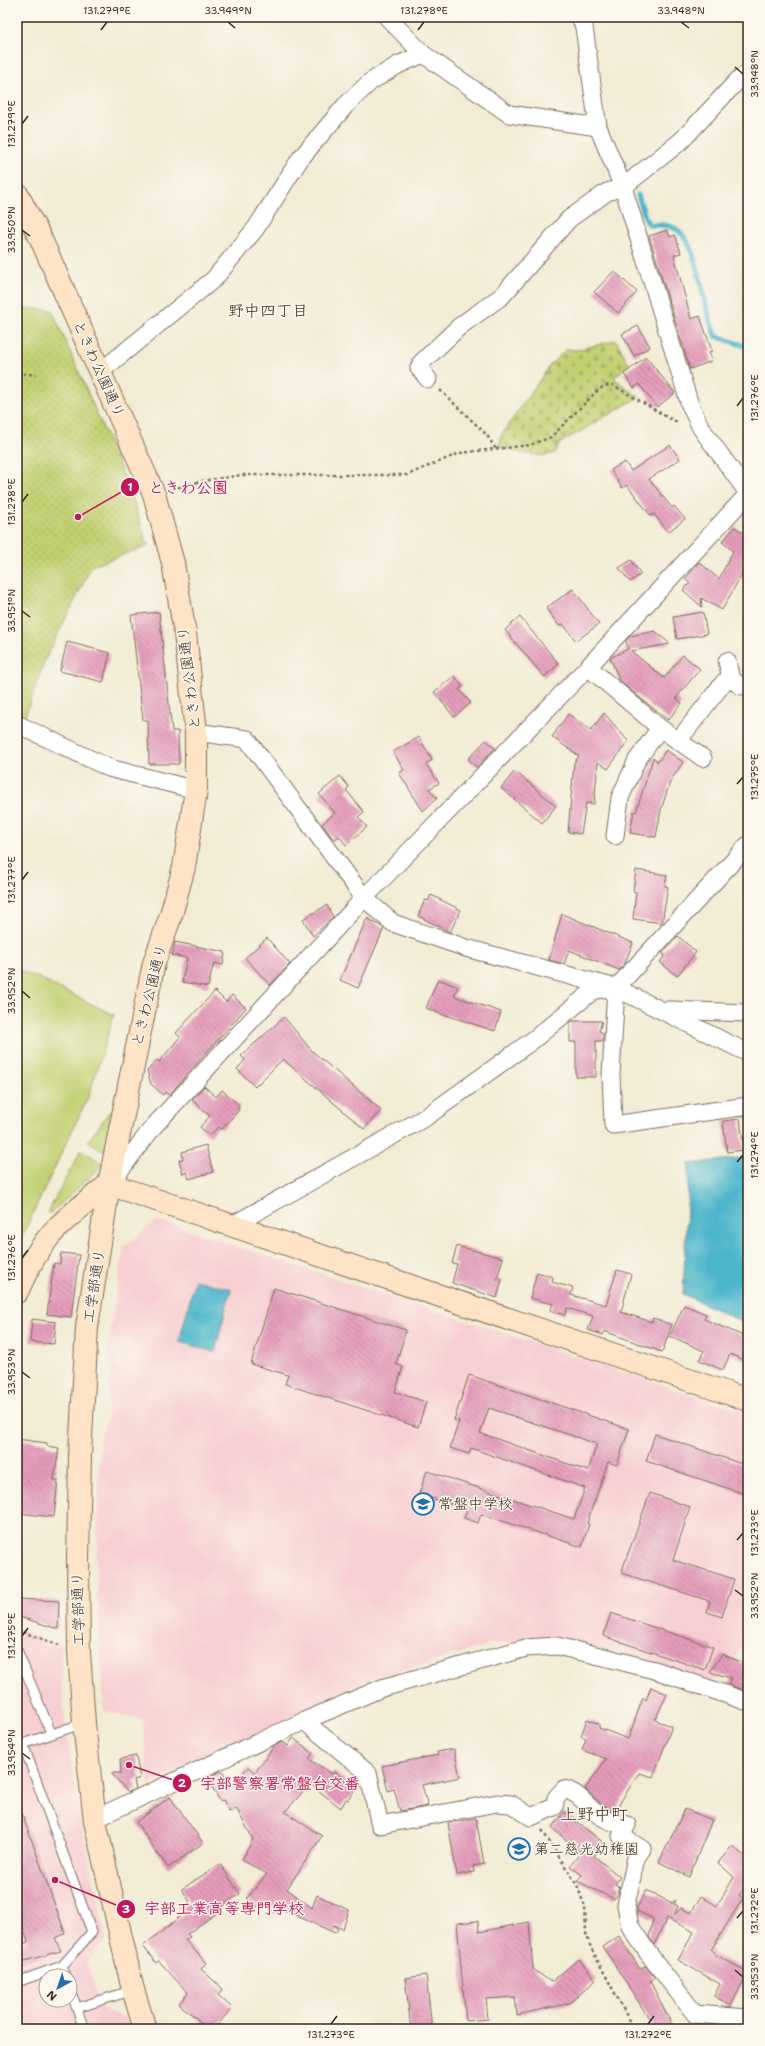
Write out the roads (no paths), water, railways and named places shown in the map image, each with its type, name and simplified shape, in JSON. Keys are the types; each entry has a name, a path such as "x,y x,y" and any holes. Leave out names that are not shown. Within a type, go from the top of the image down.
{"street":[{"path":"387,17 423,54 509,114 598,127"},
{"path":"17,1292 25,1274 38,1253 58,1227 109,1184 153,1127 364,898 588,667 747,497 700,428 690,405 623,187 598,127 584,27 580,17"},
{"path":"100,372 214,279 256,228 300,159 345,106 370,82 398,65 423,54"},
{"path":"428,379 419,368 422,362 460,326 502,296 570,219 607,192 623,187 681,141 740,78 748,73"},
{"name":"ときわ公園通り","path":"17,194 40,237 154,494 173,562 185,634 196,732 196,790 184,867 171,915 154,963 109,1184"},
{"path":"678,740 724,682 736,683 727,661"},
{"path":"588,667 660,728 703,758"},
{"path":"17,724 109,768 196,790"},
{"path":"615,836 620,798 637,760 660,728"},
{"path":"196,732 247,739 364,898 393,923 466,948 616,988 748,1053"},
{"path":"748,845 616,988 611,1074 612,1125 748,1106"},
{"path":"231,1226 426,1117 526,1045 594,990 616,988"},
{"path":"663,1010 748,1013"},
{"path":"109,1184 748,1400"},
{"name":"工学部通り","path":"109,1184 87,1334 80,1455 78,1560 79,1652 84,1723 95,1821 133,1990 145,2029"},
{"path":"95,1821 127,1804 304,1720 382,1688 526,1648 557,1646 658,1671 748,1702"},
{"path":"304,1720 368,1773 380,1825 497,1804 511,1804 531,1817 554,1807 556,1798 564,1789 571,1790 580,1796 601,1817 614,1823 627,1825 621,1836 642,1849 636,1858 626,1905 630,1926 648,1953 695,2014 748,2018"}],"lane":[{"path":"17,1650 51,1733"},
{"path":"17,1982 62,1966 92,1932 20,1745 51,1733 84,1723"},
{"path":"78,2008 133,1990"},
{"path":"77,2008 84,2029"}],"water":[{"path":"748,1157 748,1325 683,1294 689,1164"},
{"path":"195,1280 231,1289 215,1352 179,1342"}],"waterway":[{"path":"615,150 624,165"},
{"path":"638,195 646,220 650,225 665,225 674,228 683,235 690,247 700,277 711,324 716,336 748,347"}],"place":[{"name":"ときわ公園","path":"78,517"},
{"name":"常盤中学校","path":"423,1504"},
{"name":"宇部警察署常盤台交番","path":"129,1765"},
{"name":"第二慈光幼稚園","path":"519,1849"},
{"name":"宇部工業高等専門学校","path":"55,1880"}],"district":[{"name":"野中四丁目","path":"268,310"},
{"name":"上野中町","path":"594,1814"}]}
